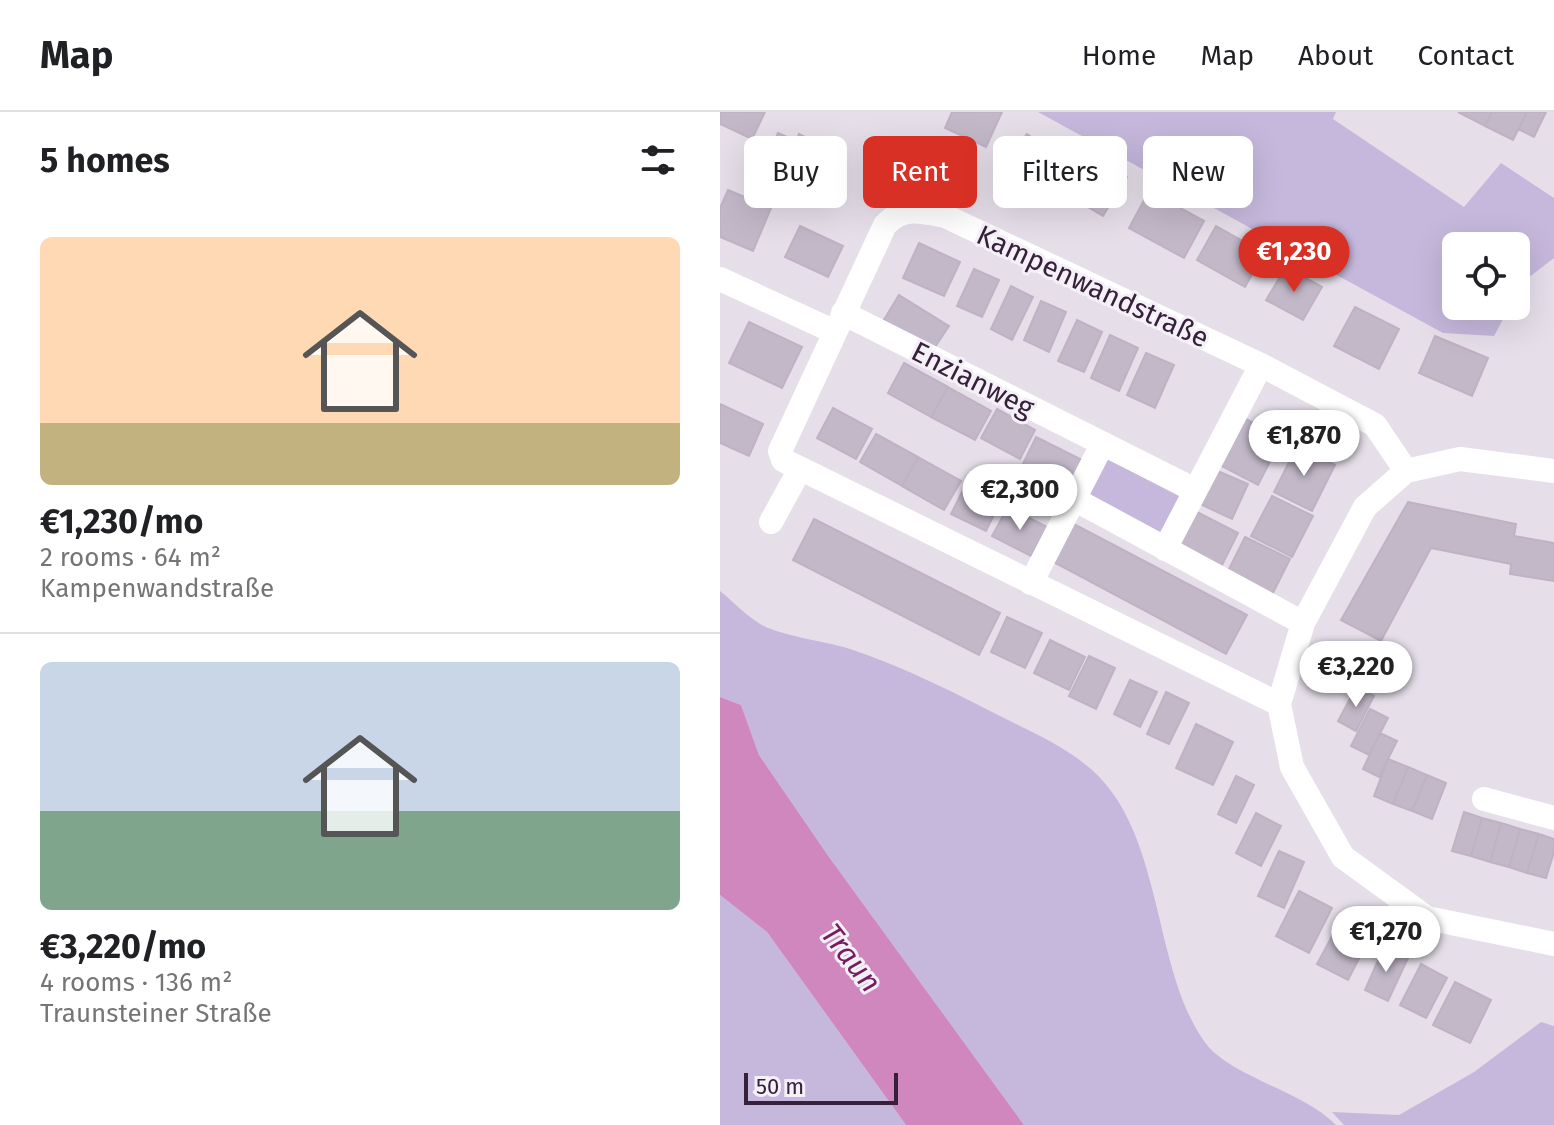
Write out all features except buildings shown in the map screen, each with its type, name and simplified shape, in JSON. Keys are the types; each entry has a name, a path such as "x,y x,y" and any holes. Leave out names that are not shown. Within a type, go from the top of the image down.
{"street":[{"name":"Kampenwandstraße","path":"800,469 783,460 780,451 885,225 894,215 915,209 945,216 1261,365 1375,425 1406,471"},
{"name":"Enzianweg","path":"720,279 839,322 1195,490"},
{"path":"1165,549 1261,365"},
{"path":"1031,583 1102,445"},
{"path":"1554,471 1460,459 1406,471 1365,507 1303,623 1279,704 1292,767 1343,857 1427,918 1554,944"},
{"path":"771,522 800,469 1279,704"},
{"path":"1074,499 1303,623"},
{"path":"1484,799 1554,818"}],"shaded area":[{"path":"1038,112 1336,112 1333,119 1464,207 1501,163 1554,198 1554,258 1530,276 1530,232 1442,232 1442,320 1503,320 1494,336 1443,333 1214,208 1253,208 1253,136 1143,136 1143,169 1127,161 1127,136 1082,136"},
{"path":"1104,457 1186,500 1165,549 1087,506 1097,467"},
{"path":"720,591 768,628 845,648 913,674 1050,741 1092,770 1115,797 1133,829 1175,976 1187,1011 1204,1041 1215,1054 1230,1064 1305,1102 1336,1125 1024,1125 829,857 759,755 741,705 720,697"},
{"path":"720,895 767,932 906,1125 720,1125"},
{"path":"1541,1022 1554,1026 1554,1125 1344,1125 1332,1112 1399,1115 1474,1072"}],"water":[{"name":"Traun","path":"720,697 741,705 759,755 829,857 1024,1125 906,1125 767,932 720,895"}]}
